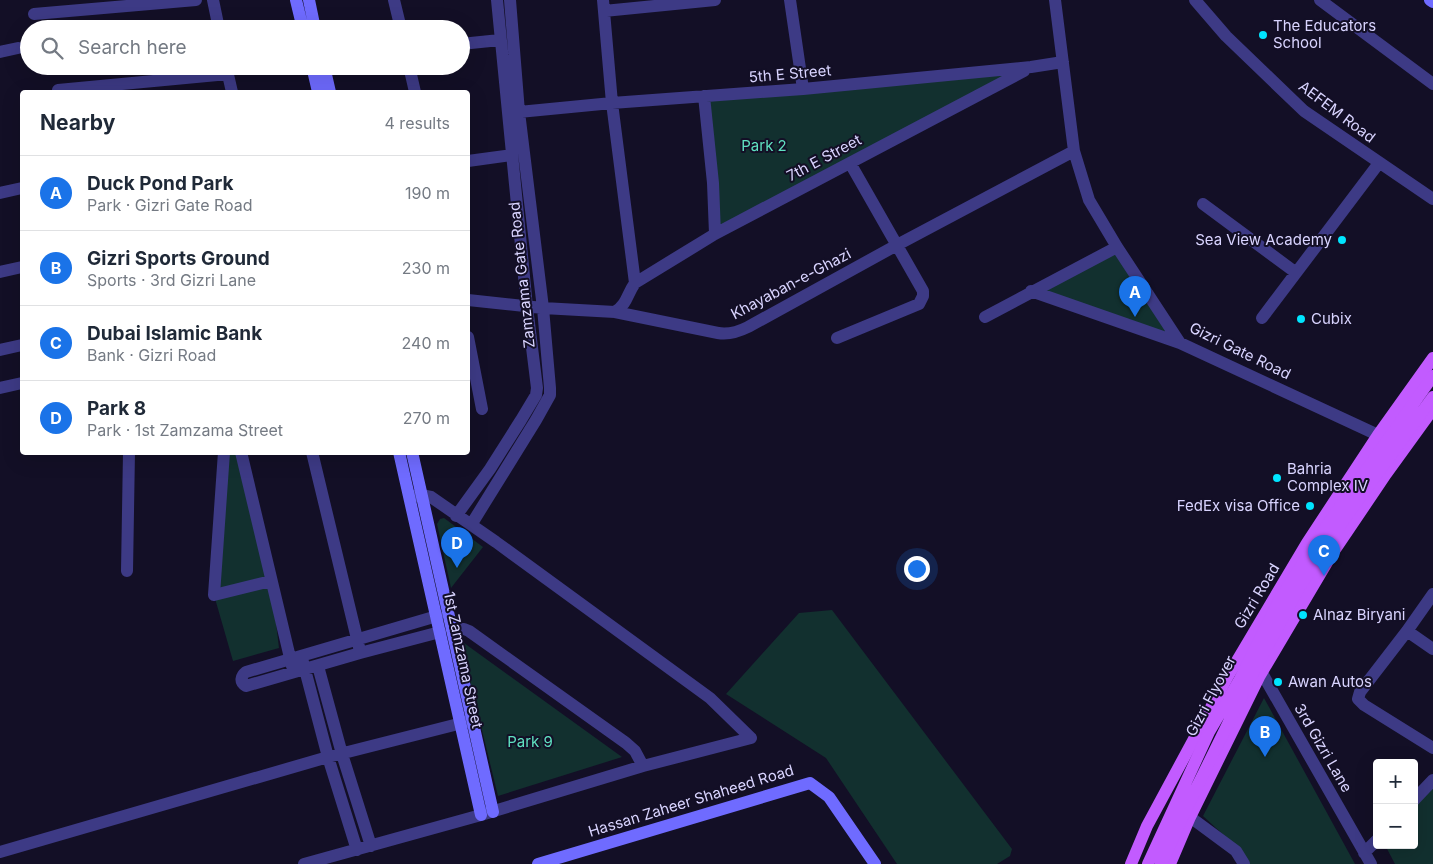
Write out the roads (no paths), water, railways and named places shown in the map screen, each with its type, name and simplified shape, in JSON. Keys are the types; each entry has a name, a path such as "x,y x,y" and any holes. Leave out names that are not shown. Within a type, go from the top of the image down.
{"main road":[{"name":"Gizri Road","path":"1131,864 1147,826 1241,654 1307,543 1378,435 1433,358"},
{"name":"Gizri Flyover","path":"1148,864 1209,732 1240,679 1279,601 1328,524 1433,376"},
{"name":"Gizri Flyover","path":"1161,864 1190,801 1256,669 1299,588 1345,518 1433,397"},
{"path":"1170,864 1190,817 1262,673 1332,554 1433,409"}],"street":[{"path":"34,14 196,0"},
{"path":"213,0 217,20"},
{"path":"296,0 301,20"},
{"path":"309,0 313,20"},
{"path":"394,0 399,20"},
{"path":"615,312 627,300 635,283 612,103 604,6 715,0"},
{"path":"790,0 803,90"},
{"name":"Gizri Gate Road","path":"1055,0 1074,151 1089,200 1117,247 1180,343 1378,435 1401,453"},
{"name":"AEFEM Road","path":"1194,0 1226,36 1304,111 1433,199"},
{"path":"1320,0 1433,84"},
{"name":"Zamzama Gate Road","path":"456,516 490,469 536,395 537,388 500,40 504,4"},
{"name":"Zamzama Gate Road","path":"471,525 550,395 543,308 504,4"},
{"path":"470,43 500,40"},
{"path":"0,52 18,48"},
{"name":"5th E Street","path":"519,112 612,103 803,90 1031,67 1063,62"},
{"name":"7th E Street","path":"635,283 715,234 1031,67"},
{"path":"58,90 112,89 197,75"},
{"path":"228,75 232,90"},
{"path":"314,75 318,90"},
{"path":"326,75 330,90"},
{"path":"411,75 415,90"},
{"path":"704,96 715,234"},
{"name":"Khayaban-e-Ghazi","path":"470,300 527,307 615,312 718,334 733,333 748,327 1074,151"},
{"path":"470,161 512,155"},
{"path":"837,338 919,304 922,300 922,291 850,162"},
{"path":"1262,318 1379,163"},
{"path":"0,194 20,189"},
{"path":"1203,204 1295,272"},
{"path":"985,317 1117,247"},
{"path":"0,272 20,267"},
{"path":"1031,291 1180,343"},
{"path":"0,350 20,345"},
{"path":"470,347 482,409"},
{"path":"0,388 20,383"},
{"path":"127,571 129,455"},
{"path":"224,455 214,594 272,581"},
{"path":"242,455 272,581 357,850"},
{"path":"313,455 360,653"},
{"name":"1st Zamzama Street","path":"400,455 415,496 487,814"},
{"name":"1st Zamzama Street","path":"412,455 415,496 437,616 446,631"},
{"path":"304,864 487,814 643,766 751,738 710,698 471,525 431,497 415,496"},
{"path":"1433,594 1360,692 1358,699 1364,705 1433,748"},
{"path":"437,616 246,672 241,678 246,686 360,653 446,631 464,629 626,743 635,751 643,766"},
{"path":"1407,631 1433,649"},
{"name":"3rd Gizri Lane","path":"1241,654 1262,673 1368,858"},
{"path":"318,666 342,754 371,846"},
{"path":"0,852 328,757 466,722"},
{"path":"1418,796 1433,780"},
{"name":"Hassan Zaheer Shaheed Road","path":"538,864 810,783 828,797 875,864"},
{"path":"1190,817 1236,851 1244,864"}],"place":[{"name":"The Educators School","path":"1263,35"},
{"name":"Sea View Academy","path":"1342,240"},
{"name":"Duck Pond Park","path":"1135,317"},
{"name":"Cubix","path":"1301,319"},
{"name":"Bahria Complex IV","path":"1277,478"},
{"name":"FedEx visa Office","path":"1310,506"},
{"name":"Park 8","path":"457,568"},
{"name":"Dubai Islamic Bank","path":"1324,576"},
{"name":"Alnaz Biryani","path":"1303,615"},
{"name":"Awan Autos","path":"1278,682"},
{"name":"Gizri Sports Ground","path":"1265,757"}],"park label":[{"name":"Park 2","path":"764,146"},
{"name":"Park 9","path":"530,742"}]}
